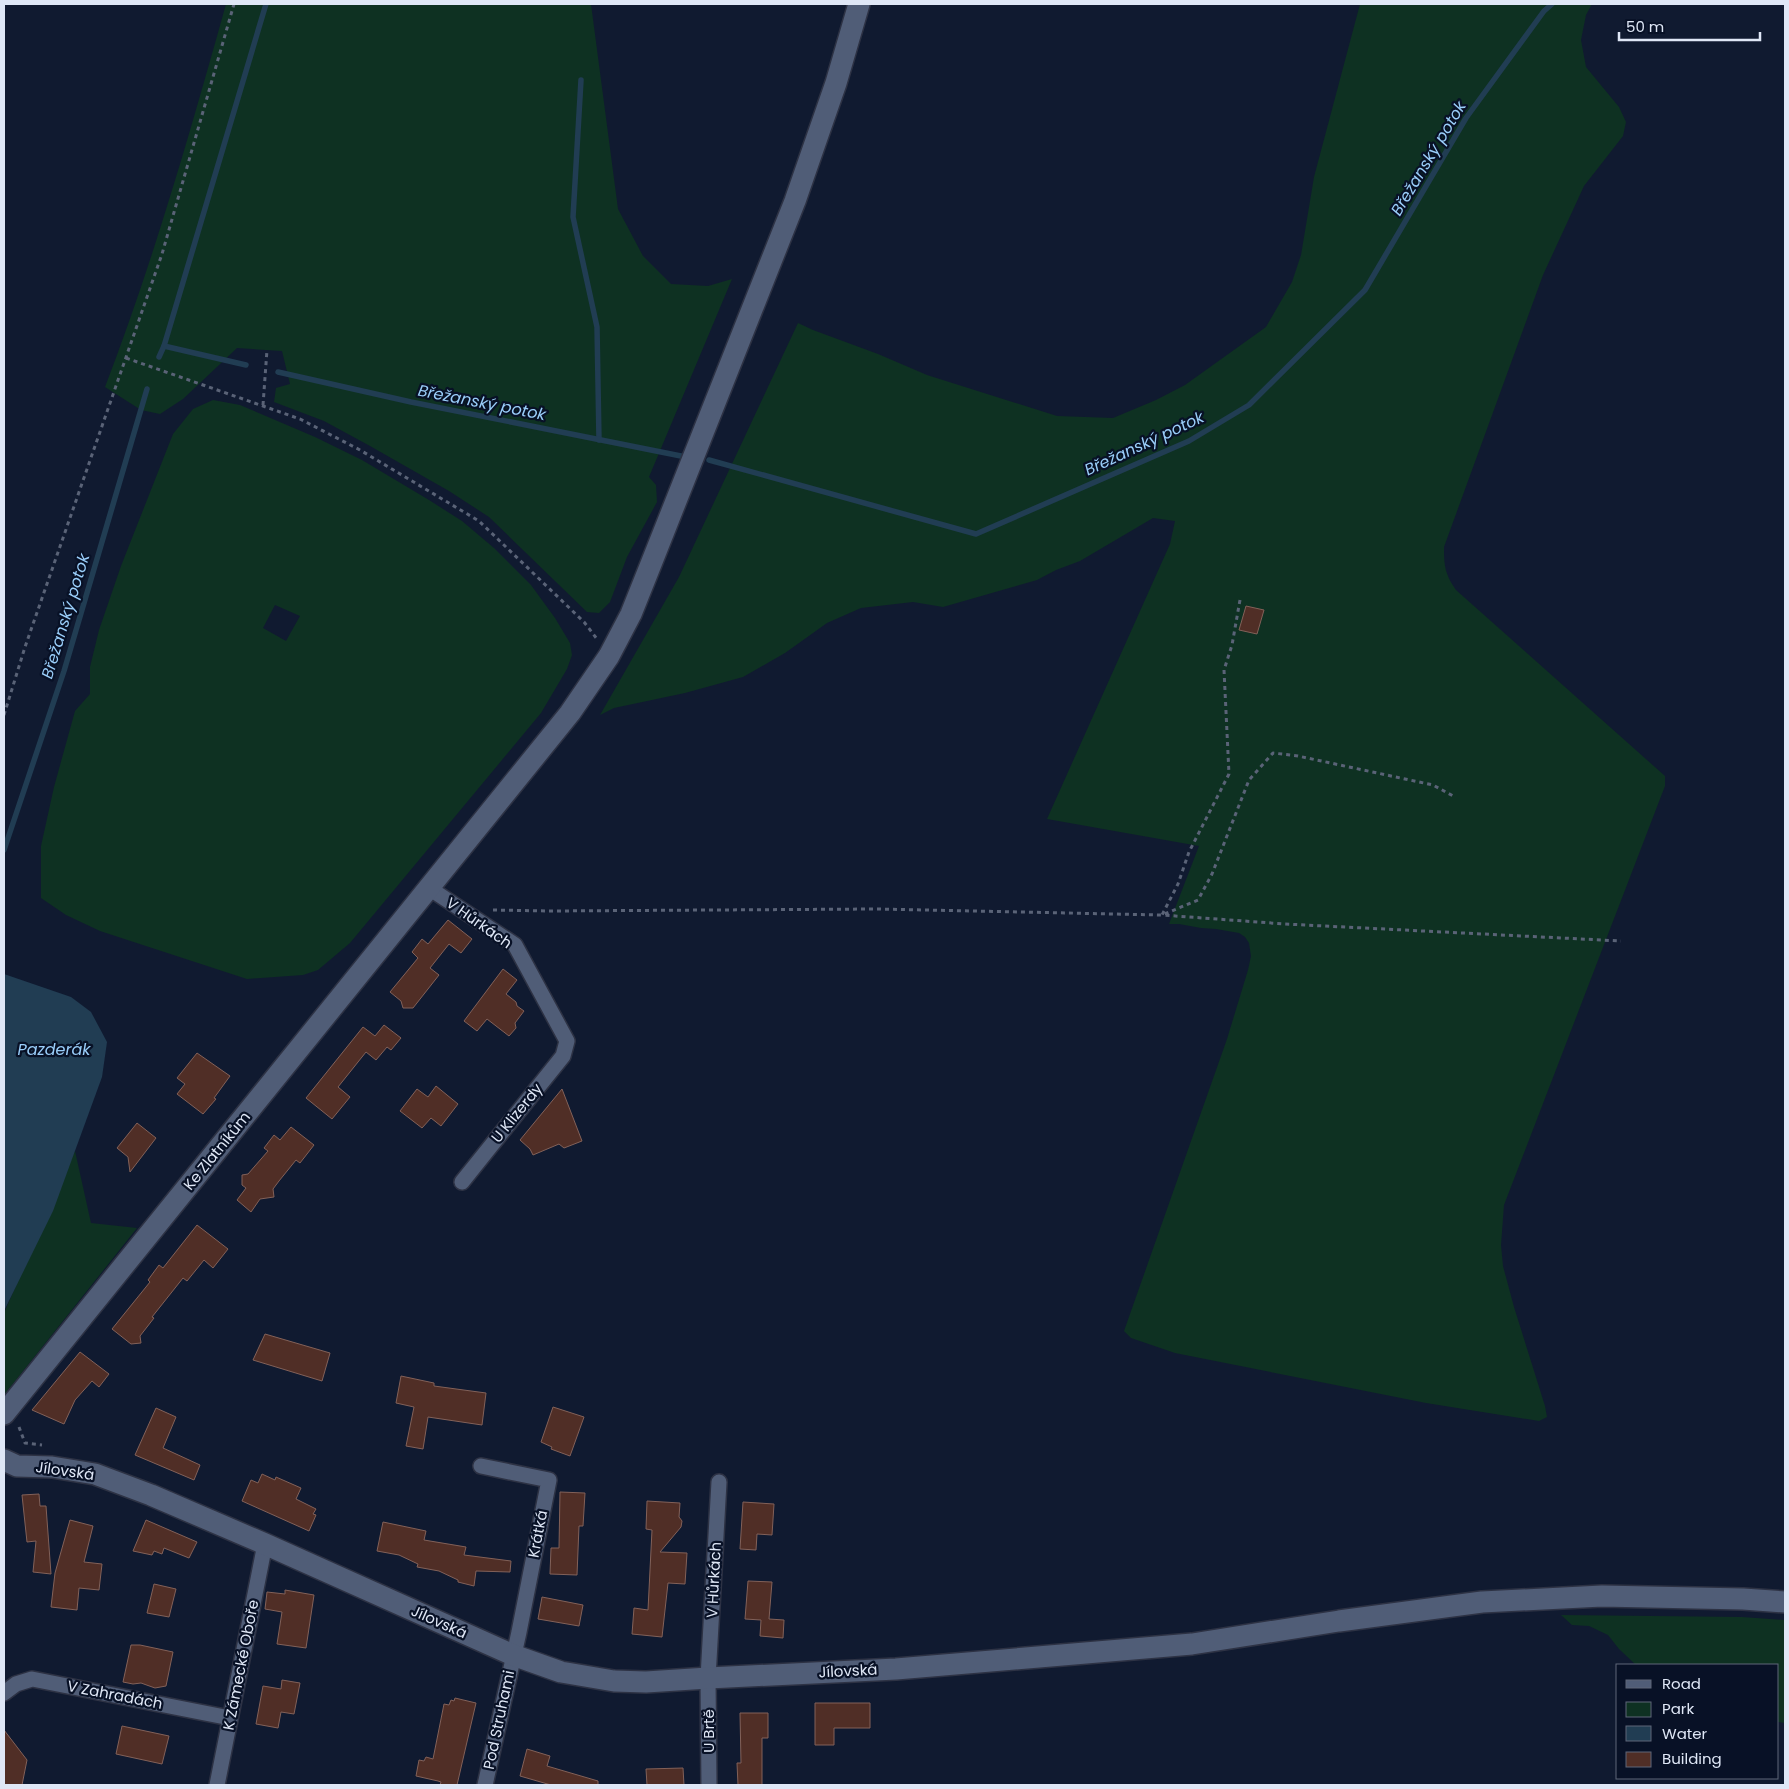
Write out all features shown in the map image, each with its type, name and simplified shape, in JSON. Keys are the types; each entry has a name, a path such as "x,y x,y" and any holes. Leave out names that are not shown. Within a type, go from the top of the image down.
{"street":[{"name":"Ke Zlatníkům","path":"4,1414 570,713 609,656 631,614 795,202 836,83 859,4"},
{"name":"V Hůrkách","path":"430,888 514,945 567,1041"},
{"name":"U Klizerdy","path":"462,1182 563,1056 567,1041"},
{"name":"Jílovská","path":"4,1460 17,1466 52,1467 95,1474 151,1495 265,1544 513,1655 561,1672 614,1681 646,1682 896,1669 1192,1644 1339,1621 1482,1602 1602,1596 1742,1599 1785,1602"},
{"name":"Krátká","path":"481,1466 548,1480 513,1655"},
{"name":"V Hůrkách","path":"708,1678 719,1482"},
{"name":"K Zámecké Oboře","path":"217,1785 265,1544"},
{"name":"Pod Struhami","path":"485,1785 513,1655"},
{"name":"V Zahradách","path":"4,1693 16,1684 32,1678 230,1718"},
{"name":"U Brtě","path":"708,1678 709,1785"}],"path":[{"path":"4,714 25,647 162,254 234,4"},
{"path":"263,405 267,350"},
{"path":"126,358 300,419 360,450 479,521 584,622 609,656"},
{"path":"1162,916 1178,884 1189,852 1229,774 1224,670 1232,645 1240,600"},
{"path":"1162,916 1198,900 1212,874 1248,780 1273,753 1298,756 1433,785 1455,797"},
{"path":"456,906 512,911 877,908 1162,916 1622,941"}],"green space":[{"path":"226,4 591,4 618,209 643,256 671,284 708,286 732,279 649,477 656,485 657,502 627,557 610,602 599,613 587,612 489,517 449,491 324,421 274,402 276,388 290,384 282,351 237,348 183,399 160,414 141,410 105,387 155,245 185,149"},
{"path":"1360,4 1592,4 1586,15 1581,40 1586,67 1619,107 1626,122 1623,136 1584,186 1543,275 1444,547 1446,570 1456,590 1665,776 1665,786 1504,1205 1501,1245 1503,1266 1545,1406 1547,1417 1539,1421 1426,1403 1175,1353 1131,1338 1124,1331 1227,1039 1251,956 1249,943 1239,933 1169,924 1199,846 1047,819 1170,544 1175,521 1153,518 1080,561 1037,580 943,607 913,602 861,608 827,623 785,653 743,677 685,693 614,708 600,715 679,577 798,323 927,375 1057,416 1113,418 1156,400 1185,385 1266,327 1292,282 1301,255 1314,177"},
{"path":"213,400 240,405 315,437 362,460 429,500 462,521 494,548 531,585 555,618 570,643 572,655 567,669 541,713 350,943 318,970 303,975 247,979 100,931 66,915 41,898 41,846 54,787 75,711 90,694 90,667 99,630 121,566 173,434 193,409","holes":["275,605 300,616 286,641 263,628"]},
{"path":"75,1151 91,1223 137,1228 4,1395 4,1313"},
{"path":"1561,1615 1742,1617 1785,1620 1785,1723 1779,1722 1779,1664 1635,1664 1608,1635 1589,1626 1572,1625"}],"water":[{"name":"Pazderák","path":"4,974 71,997 91,1012 107,1042 102,1077 53,1211 4,1311"}],"building":[{"path":"1246,606 1264,610 1257,634 1239,630"},
{"path":"448,920 472,939 461,953 449,944 430,968 439,975 413,1008 403,1008 401,1001 390,992 418,958 412,952 422,939 428,944"},
{"path":"503,969 517,980 506,994 524,1011 515,1023 516,1028 509,1036 487,1019 477,1031 464,1021"},
{"path":"384,1025 401,1038 391,1050 387,1047 376,1060 366,1052 338,1087 350,1097 332,1119 306,1098 363,1027 375,1036"},
{"path":"197,1053 230,1076 214,1098 216,1099 203,1114 177,1094 185,1084 177,1078"},
{"path":"436,1086 458,1104 441,1126 431,1118 422,1128 400,1111 417,1089 428,1097"},
{"path":"562,1089 582,1141 564,1148 559,1144 533,1155 530,1149 520,1140"},
{"path":"137,1123 156,1138 130,1172 128,1157 117,1148"},
{"path":"291,1127 314,1145 300,1163 296,1160 279,1181 273,1189 274,1197 260,1199 251,1212 237,1200 246,1188 242,1185 242,1175 248,1174 268,1151 264,1148 274,1135 280,1140"},
{"path":"197,1225 228,1249 213,1268 204,1260 187,1281 183,1278 152,1317 154,1318 140,1336 141,1343 131,1344 112,1329 150,1282 148,1280 159,1265 163,1268"},
{"path":"265,1334 330,1353 322,1381 253,1360"},
{"path":"80,1352 109,1374 99,1387 92,1381 75,1400 64,1424 32,1410"},
{"path":"401,1376 434,1383 434,1386 486,1393 482,1425 428,1417 423,1449 406,1446 414,1407 396,1403"},
{"path":"553,1407 584,1417 570,1456 551,1449 552,1447 541,1442"},
{"path":"156,1408 176,1417 163,1448 200,1465 194,1480 135,1455"},
{"path":"262,1474 275,1480 276,1477 301,1488 296,1499 316,1509 313,1514 316,1515 309,1531 242,1501 251,1480 258,1483"},
{"path":"560,1492 585,1493 583,1526 579,1526 577,1575 550,1574 551,1548 559,1548"},
{"path":"39,1494 40,1506 46,1506 51,1574 33,1572 36,1541 27,1542 22,1495"},
{"path":"647,1501 680,1503 679,1517 682,1521 681,1527 660,1552 687,1553 685,1584 668,1583 662,1637 632,1634 634,1608 648,1610 652,1530 646,1529"},
{"path":"743,1502 774,1504 772,1535 757,1534 756,1550 740,1549"},
{"path":"70,1520 93,1526 84,1562 102,1564 99,1590 79,1588 77,1610 51,1607 55,1573"},
{"path":"146,1520 197,1542 189,1558 164,1548 162,1554 154,1551 152,1555 133,1551"},
{"path":"383,1522 426,1531 424,1540 466,1547 464,1555 511,1561 510,1572 476,1571 474,1586 458,1582 458,1580 439,1571 417,1567 418,1564 399,1555 377,1551"},
{"path":"748,1581 772,1582 769,1619 784,1620 783,1638 760,1636 761,1620 745,1619"},
{"path":"154,1584 176,1589 169,1617 147,1613"},
{"path":"285,1590 314,1595 306,1648 277,1644 282,1612 265,1609 267,1592 285,1594"},
{"path":"542,1597 583,1605 579,1626 538,1619"},
{"path":"131,1645 173,1652 166,1686 155,1688 141,1683 123,1682"},
{"path":"282,1680 300,1683 294,1714 281,1712 278,1728 256,1724 263,1686 281,1689"},
{"path":"455,1698 476,1703 457,1785 440,1785 441,1782 416,1776 419,1760 424,1761 426,1757 433,1759 444,1704 449,1705 451,1700 454,1701"},
{"path":"815,1703 870,1703 870,1728 834,1728 834,1745 815,1745"},
{"path":"740,1713 768,1713 768,1738 762,1738 762,1785 738,1785 737,1763 741,1763"},
{"path":"122,1726 169,1736 162,1764 116,1754"},
{"path":"4,1730 27,1760 22,1785 4,1785"},
{"path":"527,1749 550,1756 547,1766 598,1781 598,1785 551,1785 520,1776"},
{"path":"683,1768 684,1785 647,1785 646,1769"}],"waterway":[{"path":"159,357 164,346 266,4"},
{"name":"Břežanský potok","path":"709,460 976,534 1189,441 1249,405 1365,290 1466,118 1544,11 1552,4"},
{"path":"581,80 573,217 597,327 599,440"},
{"name":"Břežanský potok","path":"164,346 246,365"},
{"name":"Břežanský potok","path":"278,372 411,402 681,456"},
{"name":"Břežanský potok","path":"4,850 64,671 147,389"}]}
